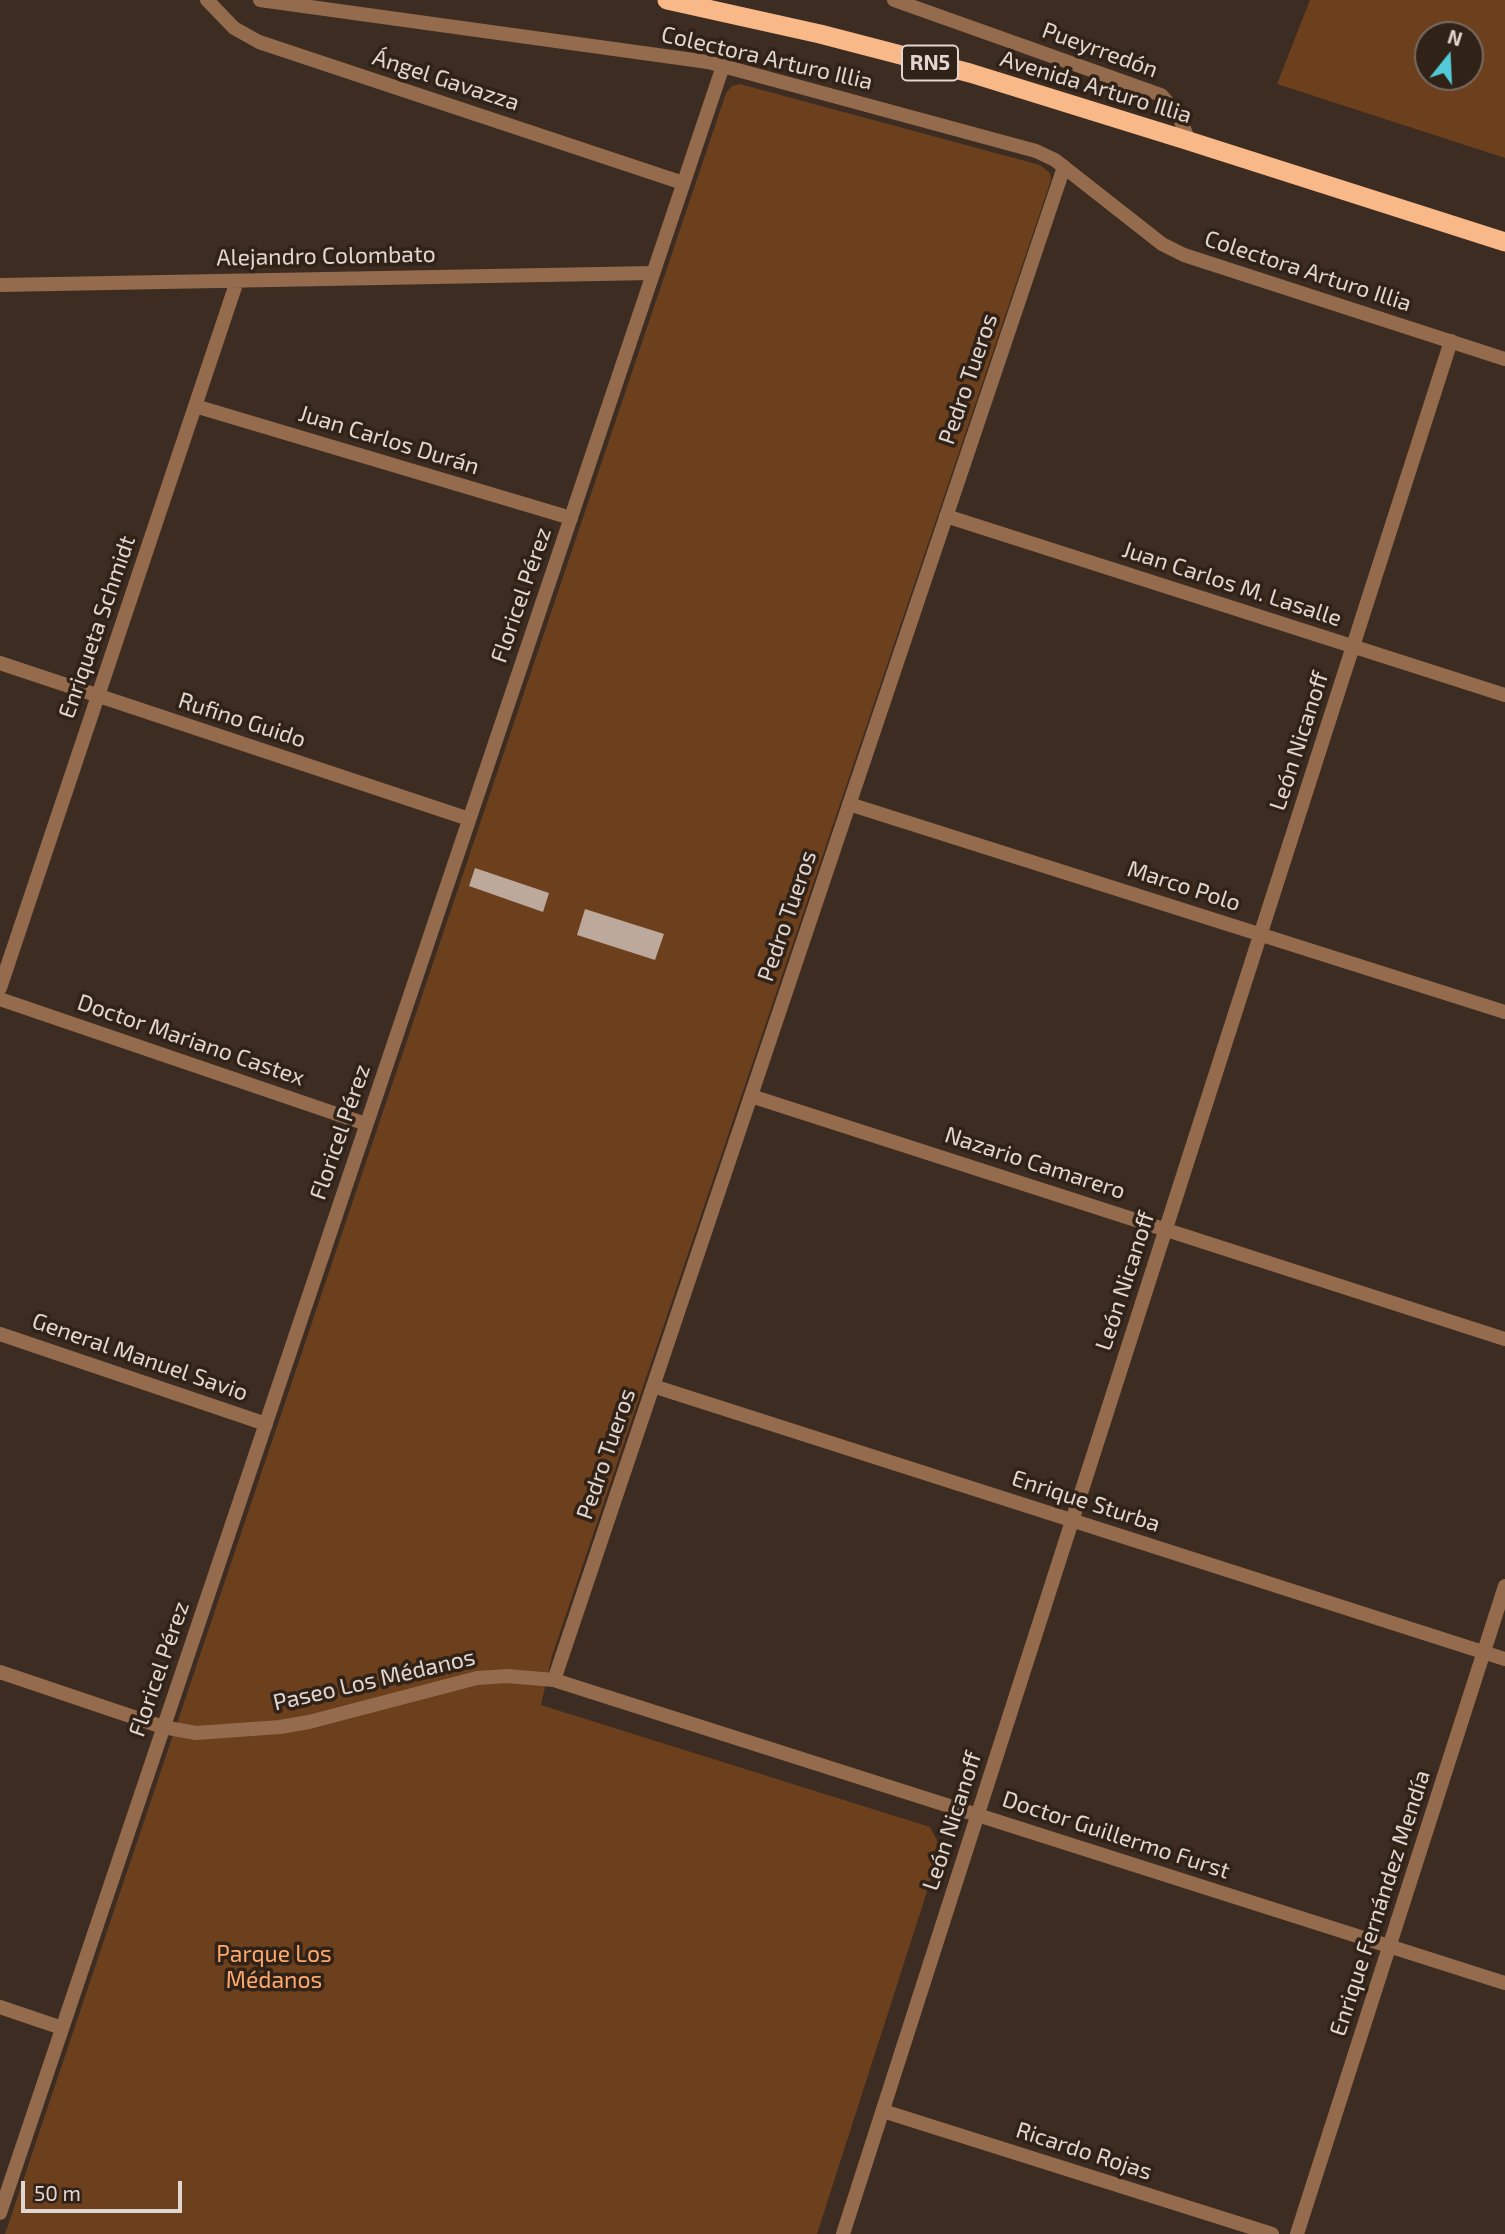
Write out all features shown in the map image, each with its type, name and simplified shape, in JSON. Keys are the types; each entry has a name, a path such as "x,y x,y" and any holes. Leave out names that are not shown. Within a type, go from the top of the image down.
{"highway":[{"name":"Avenida Arturo Illia","path":"667,0 908,56 1189,141 1505,242"}],"street":[{"name":"Ángel Gavazza","path":"207,0 234,27 260,42 683,183"},
{"name":"Colectora Arturo Illia","path":"260,0 676,56 723,66 1036,151 1064,167 1152,237 1184,255 1505,359"},
{"name":"Pueyrredón","path":"894,0 1161,95 1178,114 1189,141"},
{"name":"Floricel Pérez","path":"0,2213 723,66"},
{"name":"Pedro Tueros","path":"554,1680 1064,167"},
{"name":"Alejandro Colombato","path":"0,285 653,273"},
{"name":"Enriqueta Schmidt","path":"0,988 237,281"},
{"name":"León Nicanoff","path":"843,2234 1451,341"},
{"name":"Juan Carlos Durán","path":"195,406 570,518"},
{"name":"Juan Carlos M. Lasalle","path":"946,516 1505,695"},
{"name":"Rufino Guido","path":"0,663 469,819"},
{"name":"Marco Polo","path":"849,804 1505,1012"},
{"name":"Doctor Mariano Castex","path":"0,999 366,1124"},
{"name":"Nazario Camarero","path":"751,1096 1505,1339"},
{"name":"General Manuel Savio","path":"0,1334 265,1424"},
{"name":"Enrique Sturba","path":"653,1386 1505,1659"},
{"name":"Enrique Fernández Mendía","path":"1297,2234 1505,1586"},
{"name":"Paseo Los Médanos","path":"0,1672 163,1727 196,1733 280,1727 323,1719 477,1678 507,1676 554,1680"},
{"name":"Doctor Guillermo Furst","path":"554,1680 1505,1983"},
{"path":"0,2007 62,2028"},
{"name":"Ricardo Rojas","path":"883,2110 1272,2234"}],"green space":[{"path":"1310,0 1505,0 1505,158 1277,84"},
{"name":"Parque Los Médanos","path":"740,84 1040,165 1050,173 1051,180 552,1656 541,1705 930,1827 941,1848 817,2234 5,2234 726,93 732,86"}],"building":[{"path":"475,868 549,893 543,912 469,886"},
{"path":"585,909 664,934 655,960 577,935"}]}
